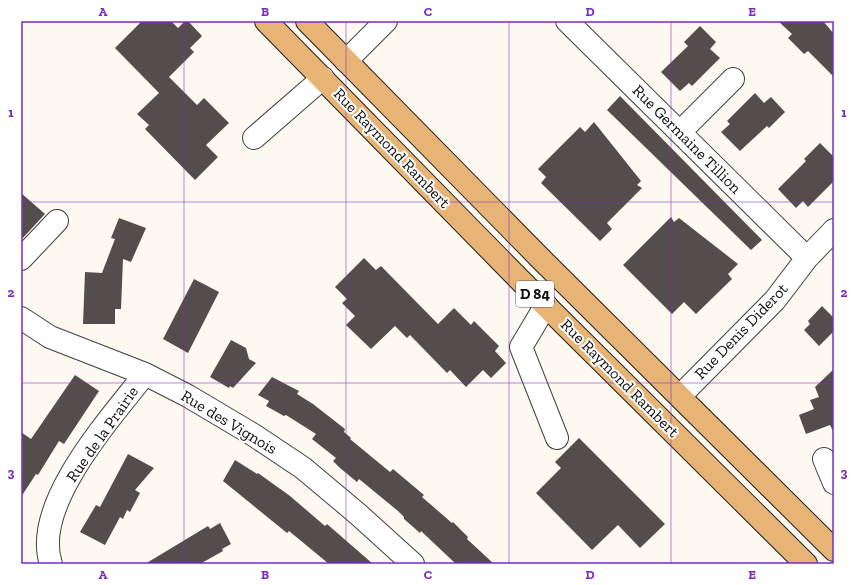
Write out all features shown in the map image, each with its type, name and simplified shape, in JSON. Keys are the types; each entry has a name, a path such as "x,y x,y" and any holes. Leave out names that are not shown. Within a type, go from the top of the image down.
{"main road":[{"name":"Rue Raymond Rambert","path":"266,21 546,305 806,564"},
{"name":"Rue Raymond Rambert","path":"308,21 534,252 834,550"}],"street":[{"path":"346,61 386,21"},
{"name":"Rue Germaine Tillion","path":"567,21 807,258"},
{"path":"254,138 323,78"},
{"path":"680,132 733,79"},
{"path":"21,260 57,221"},
{"name":"Rue Denis Diderot","path":"680,396 775,300 807,258 834,230"},
{"path":"546,305 521,347 557,438"},
{"name":"Rue des Vignois","path":"21,318 50,337 145,374 201,403 252,434 303,468 359,515 413,564"},
{"name":"Rue de la Prairie","path":"51,564 49,531 55,506 76,466 145,374"},
{"path":"824,459 834,483"}],"building":[{"path":"142,21 171,21 178,28 185,21 188,21 202,36 190,48 194,52 169,77 197,105 204,98 229,123 206,145 218,157 195,180 145,129 149,125 137,114 159,93 115,48"},
{"path":"778,21 823,21 834,34 834,77 808,51 804,54 788,38 792,34"},
{"path":"700,26 716,42 710,49 720,58 692,86 689,83 680,91 661,72 688,46 684,42"},
{"path":"755,93 764,103 771,97 785,112 769,128 767,126 740,151 721,132 730,124 727,121"},
{"path":"620,96 762,240 751,250 607,110"},
{"path":"594,122 641,181 637,185 642,188 607,223 612,229 600,241 541,183 546,177 538,169 580,127 585,132"},
{"path":"820,143 834,157 834,181 808,207 803,201 796,208 778,189 806,161 804,159"},
{"path":"21,193 45,214 21,240"},
{"path":"671,217 674,222 679,218 738,264 728,274 732,279 696,314 684,302 672,314 623,265"},
{"path":"119,218 146,228 131,262 123,259 121,309 115,309 115,324 83,324 85,272 102,273 115,239 111,238"},
{"path":"364,258 376,270 381,266 438,324 454,308 471,325 474,321 499,346 495,351 506,363 491,378 483,370 466,387 450,370 447,373 410,335 407,338 395,326 371,349 346,325 355,316 342,303 347,299 335,287"},
{"path":"194,279 219,292 188,353 163,339"},
{"path":"822,306 834,318 834,331 819,346 804,330 810,324 808,321"},
{"path":"231,340 246,348 249,359 256,363 233,388 230,386 229,388 210,377"},
{"path":"834,369 834,433 830,425 806,434 799,415 814,409 810,400 819,397 815,387"},
{"path":"75,375 99,391 64,444 59,441 38,475 36,474 21,497 21,432 31,439"},
{"path":"272,377 299,391 297,394 313,404 345,429 344,432 351,438 350,439 390,472 393,469 424,495 422,497 452,523 453,522 468,537 467,539 494,564 456,564 421,531 420,533 404,519 398,511 359,479 357,482 340,468 333,461 336,458 312,439 316,434 286,415 284,416 266,406 269,401 258,395"},
{"path":"579,438 665,524 640,548 618,525 592,550 536,493 561,468 555,462"},
{"path":"128,454 154,468 135,490 140,493 130,512 127,510 123,519 120,517 105,545 80,532 96,505 100,507"},
{"path":"235,460 257,474 258,473 290,496 325,526 327,524 373,564 329,564 289,531 287,533 223,481"},
{"path":"220,523 231,544 222,549 223,551 200,564 145,564 208,526 210,529"}]}
